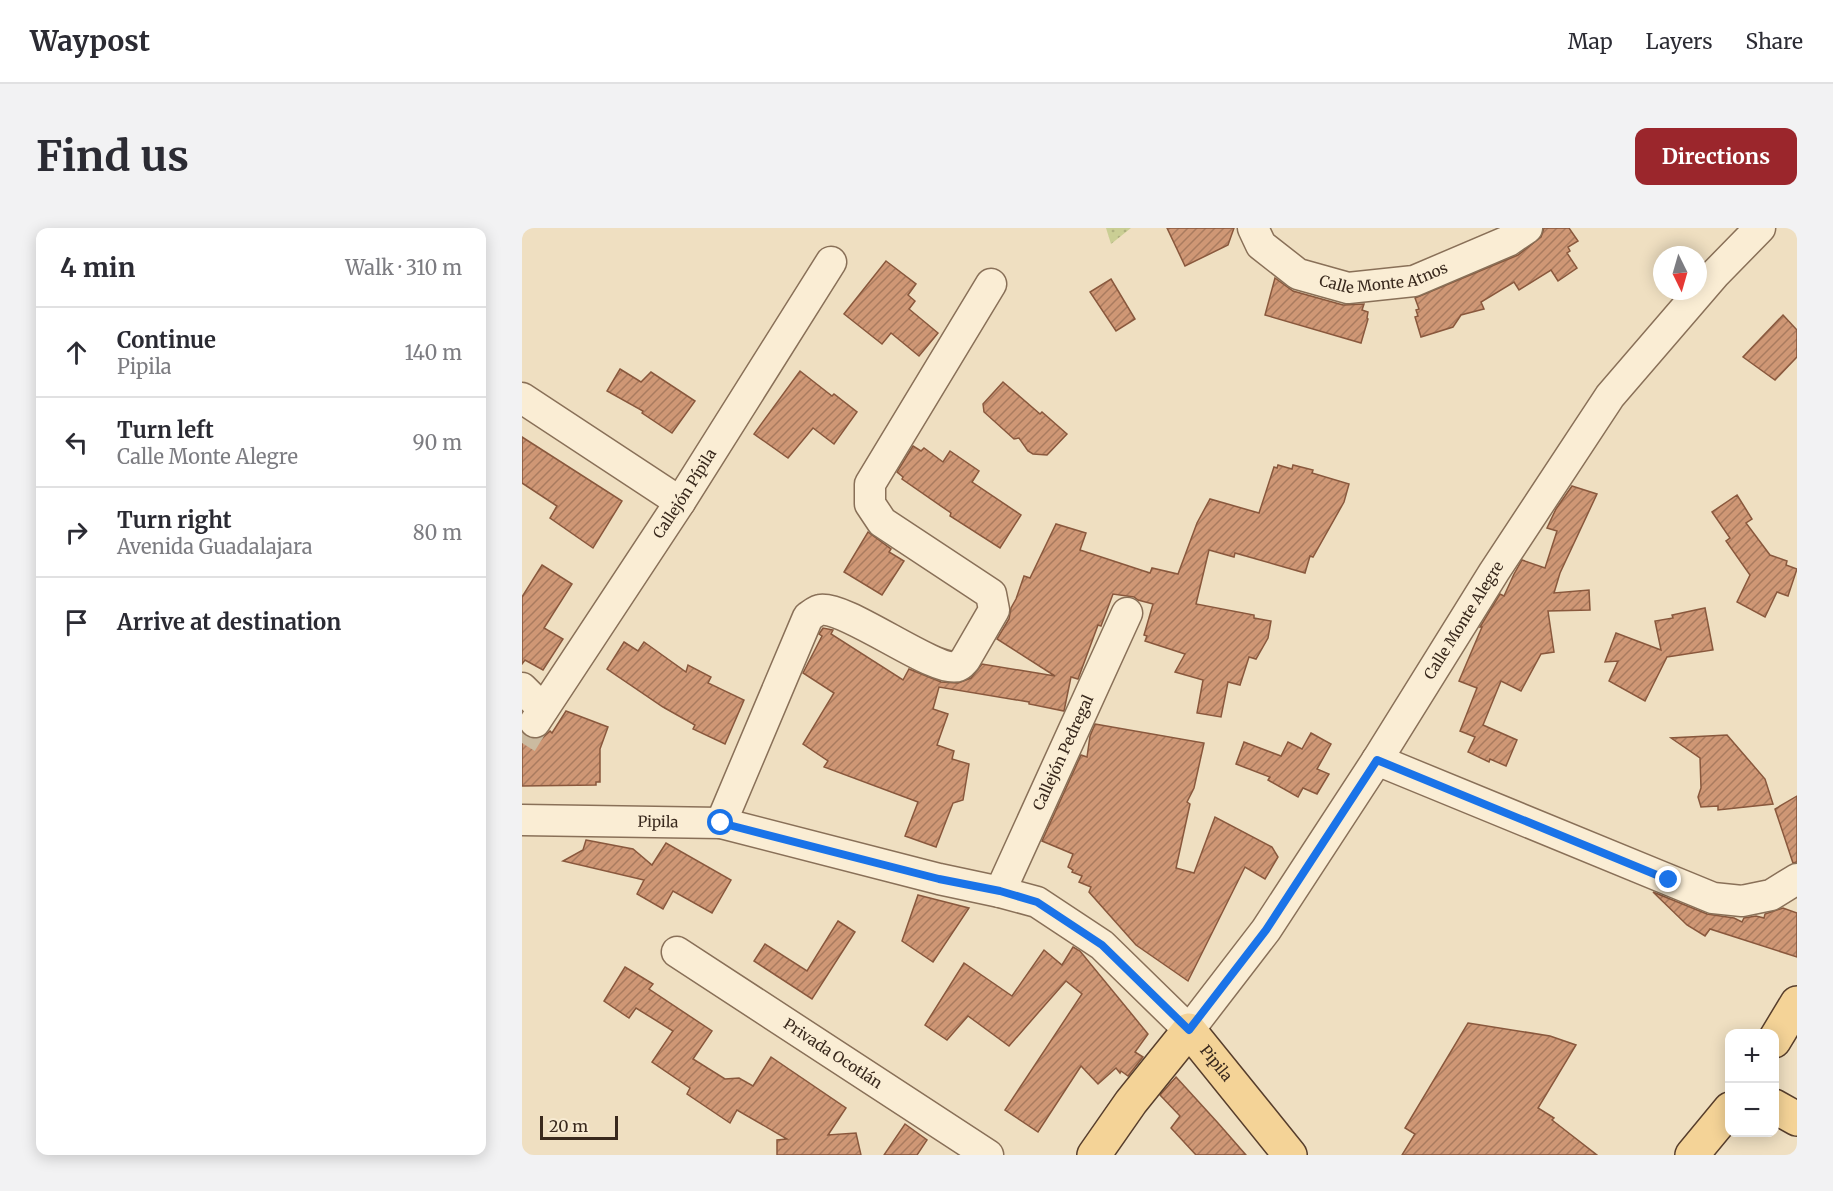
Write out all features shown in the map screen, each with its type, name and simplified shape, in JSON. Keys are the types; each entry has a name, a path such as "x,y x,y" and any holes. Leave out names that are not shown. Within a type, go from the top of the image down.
{"main road":[{"path":"1779,1033 1797,1003"},
{"path":"1094,1155 1131,1102 1189,1030"},
{"name":"Pipila","path":"1189,1030 1290,1155"},
{"path":"1779,1109 1797,1119"},
{"path":"1692,1155 1725,1115"}],"street":[{"name":"Calle Monte Atnos","path":"1253,228 1261,245 1298,274 1348,288 1414,281 1508,241 1527,228"},
{"name":"Calle Monte Alegre","path":"1189,1030 1266,930 1377,760 1494,572 1610,396 1715,274 1760,228"},
{"name":"Callejón Pípila","path":"522,688 539,716 680,502 831,262"},
{"path":"721,823 808,616 821,609 837,612 918,654 950,667 958,666 965,660 994,610 991,594 882,522 870,504 870,484 991,284"},
{"path":"522,398 680,502"},
{"name":"Callejón Pedregal","path":"1000,891 1127,613"},
{"path":"1377,760 1713,898 1742,901 1771,895 1797,879"},
{"name":"Pipila","path":"522,820 721,823 1037,902 1102,945 1189,1030"},
{"name":"Privada Ocotlán","path":"677,952 988,1155"}],"green space":[{"path":"1106,228 1131,228 1111,244"}],"building":[{"path":"1167,228 1234,228 1228,245 1185,266"},
{"path":"1544,228 1569,228 1578,241 1568,247 1570,251 1567,253 1577,268 1558,281 1551,270 1519,290 1514,282 1481,302 1484,309 1461,315 1453,327 1421,337 1415,317 1418,316 1416,310 1419,309 1415,298 1518,255 1541,237"},
{"path":"886,261 916,284 908,295 915,301 909,309 938,333 919,356 891,333 882,344 844,314"},
{"path":"1275,278 1293,291 1343,305 1364,304 1362,310 1368,312 1368,319 1361,343 1265,315"},
{"path":"1111,279 1135,319 1116,331 1090,292"},
{"path":"1783,315 1797,330 1797,357 1775,380 1743,357"},
{"path":"620,369 641,382 651,372 695,401 672,433 642,413 643,411 607,391"},
{"path":"800,371 857,412 834,444 813,428 788,458 754,434"},
{"path":"1003,382 1067,434 1047,455 1033,454 1028,451 1019,438 1014,439 984,412 983,404"},
{"path":"522,437 622,501 593,548 550,518 557,506 522,483"},
{"path":"913,446 921,451 924,448 943,462 950,451 979,471 972,482 1021,515 1000,548 950,516 951,513 902,479 903,477 897,472"},
{"path":"1278,465 1292,469 1293,465 1313,470 1312,473 1349,484 1344,502 1313,557 1310,556 1305,573 1235,553 1234,557 1209,550 1196,604 1254,615 1254,618 1271,621 1268,638 1256,659 1249,657 1240,685 1228,682 1221,717 1197,713 1203,680 1175,672 1185,654 1145,641 1147,636 1144,635 1153,604 1134,597 1113,594 1101,626 1098,625 1078,679 1071,677 1064,711 1029,704 1029,702 939,687 933,709 948,714 937,745 954,751 952,759 969,764 963,800 953,803 936,847 905,836 918,802 824,767 828,761 803,744 834,693 803,673 822,636 819,634 823,628 833,630 831,634 903,680 909,669 941,682 958,683 971,678 982,664 1055,676 997,639 1009,619 1024,576 1030,578 1056,524 1086,533 1080,550 1150,573 1152,568 1178,574 1197,523 1210,499 1259,513 1274,467 1277,468"},
{"path":"1572,486 1597,494 1560,573 1554,593 1589,590 1590,610 1548,611 1554,652 1541,654 1521,691 1501,681 1483,725 1517,740 1506,766 1490,759 1489,762 1468,752 1475,737 1460,731 1477,688 1459,681 1482,627 1480,627 1500,594 1504,596 1522,560 1545,568 1557,531 1547,528 1556,509"},
{"path":"1737,495 1752,519 1746,523 1770,555 1787,561 1786,565 1797,569 1788,596 1777,592 1765,617 1737,602 1750,575 1726,541 1730,538 1712,512"},
{"path":"868,532 891,549 889,552 904,561 882,595 844,572"},
{"path":"542,565 572,584 544,628 563,639 543,670 525,660 522,664 522,597"},
{"path":"1705,608 1713,650 1667,657 1645,701 1609,681 1618,661 1605,662 1616,633 1661,650 1655,621"},
{"path":"624,642 638,651 644,642 686,672 688,665 711,677 708,683 744,700 725,744 693,729 695,725 663,707 607,669"},
{"path":"566,711 608,727 600,749 600,782 596,782 596,785 522,786 522,733 533,739 543,737 550,731 552,733"},
{"path":"1095,724 1204,743 1194,788 1187,802 1190,804 1176,868 1194,873 1215,817 1272,847 1278,857 1265,879 1245,867 1188,981 1136,945 1089,892 1091,887 1079,882 1082,876 1072,872 1073,870 1068,867 1073,854 1042,841 1081,755 1087,757 1090,736"},
{"path":"1311,733 1331,744 1317,769 1329,774 1317,794 1303,788 1298,797 1268,780 1270,777 1236,764 1244,742 1281,756 1288,742 1302,749"},
{"path":"1727,735 1765,779 1773,804 1718,810 1718,806 1701,807 1698,797 1701,788 1700,758 1671,738"},
{"path":"1797,796 1797,862 1793,863 1775,809"},
{"path":"586,840 633,849 652,865 666,843 731,880 712,913 673,891 663,909 637,894 644,880 563,861 583,850"},
{"path":"1653,892 1707,914 1734,918 1742,922 1744,918 1756,916 1764,918 1765,914 1783,908 1797,913 1797,957 1710,929 1705,936 1687,925"},
{"path":"918,895 969,908 933,962 902,941"},
{"path":"838,921 855,932 812,999 754,961 765,944 807,971"},
{"path":"1073,947 1080,951 1148,1034 1135,1052 1143,1057 1128,1076 1121,1071 1120,1073 1116,1068 1098,1084 1081,1066 1038,1132 1005,1110 1082,994 1066,981 1009,1046 968,1016 947,1040 925,1025 964,963 1012,996 1044,950 1062,965"},
{"path":"625,967 653,984 649,989 712,1031 693,1059 725,1079 739,1078 753,1086 771,1057 846,1108 828,1135 856,1133 861,1155 777,1155 777,1140 787,1139 737,1110 730,1123 687,1094 690,1088 652,1062 673,1031 636,1008 629,1018 604,1001"},
{"path":"1468,1023 1550,1036 1576,1045 1538,1108 1554,1118 1552,1120 1597,1155 1402,1155 1415,1134 1405,1128"},
{"path":"1176,1077 1246,1155 1196,1155 1171,1128 1180,1116 1160,1095"},
{"path":"905,1124 927,1140 917,1155 884,1155"}],"tunnel":[{"path":"522,743 535,722"}],"route":[{"path":"721,823 1037,902 1102,945 1189,1030 1266,930 1377,760 1669,880"}]}
